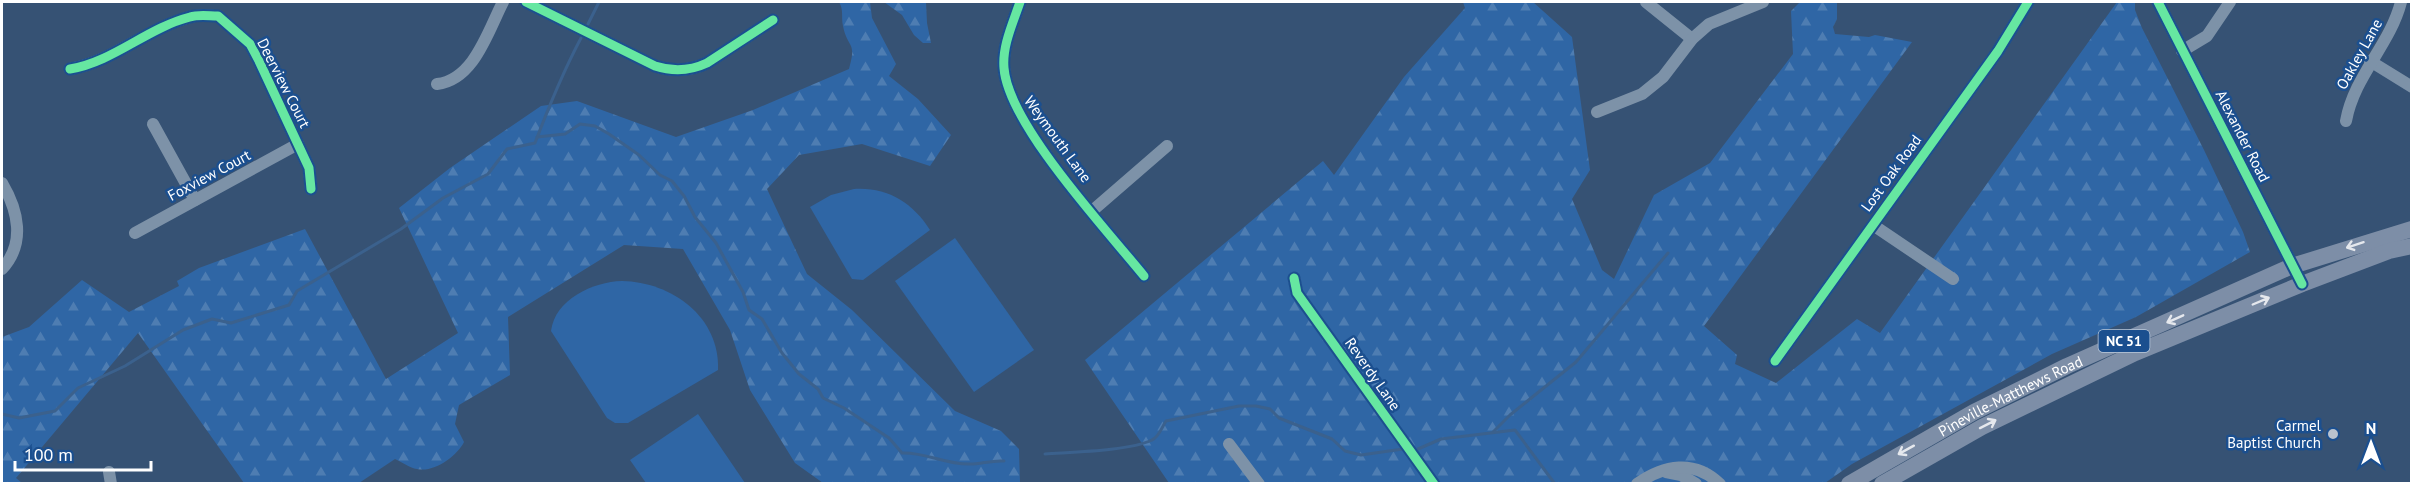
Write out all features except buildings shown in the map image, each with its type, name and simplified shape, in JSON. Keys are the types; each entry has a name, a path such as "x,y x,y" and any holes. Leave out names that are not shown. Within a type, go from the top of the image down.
{"main road":[{"name":"Pineville-Matthews Road","path":"1849,483 1974,412 2057,371 2292,266 2412,229"},
{"name":"Pineville-Matthews Road","path":"1882,483 1982,427 2074,381 2302,284 2412,246"}],"street":[{"path":"70,69 88,66 149,33 192,16 218,16 220,2"},
{"path":"437,84 452,81 468,68 503,2"},
{"path":"526,2 655,66 676,70 696,68 707,63 773,20"},
{"name":"Weymouth Lane","path":"1020,2 1004,54 1007,87 1012,101 1041,147 1144,276"},
{"path":"1646,2 1692,39"},
{"path":"1597,112 1642,94 1663,76 1692,39 1709,24 1763,2"},
{"name":"Lost Oak Road","path":"1775,360 1998,51 2028,2"},
{"name":"Alexander Road","path":"2158,2 2302,284"},
{"path":"2182,51 2207,36 2230,2"},
{"name":"Oakley Lane","path":"2346,121 2353,92 2392,26 2401,2"},
{"name":"Deerview Court","path":"218,16 250,44 309,168 311,189"},
{"path":"2370,62 2412,87"},
{"path":"153,124 195,200"},
{"name":"Foxview Court","path":"135,233 298,144"},
{"path":"1092,211 1167,146"},
{"path":"2,183 13,203 18,222 14,249 2,269"},
{"path":"1873,225 1953,279"},
{"name":"Reverdy Lane","path":"1294,278 1297,293 1434,483"},
{"path":"1229,444 1259,483"},
{"path":"1637,483 1656,470 1684,467 1702,472 1720,483"},
{"path":"1656,470 1681,475 1696,483"}],"green space":[{"path":"839,2 870,2 872,18 896,64 889,76 918,99 951,135 930,166 862,144 799,155 767,189 807,274 852,310 955,411 1001,431 1019,449 1020,483 823,483 795,463 750,390 730,330 683,249 624,245 508,317 510,375 459,405 455,424 464,442 451,458 437,466 424,470 417,469 395,459 359,483 244,483 138,333 16,478 22,483 2,483 2,337 29,327 82,280 129,312 179,286 177,281 199,268 305,229 386,379 458,333 399,208 450,168 541,106 577,101 676,137 753,110 849,69 852,49 845,34"},
{"path":"884,2 926,2 931,43 923,43 914,35 902,15"},
{"path":"1463,2 1533,2 1572,37 1590,170 1572,199 1602,270 1614,279 1654,195 1710,163 1793,54 1791,11 1800,2 1837,2 1837,19 1833,27 1835,34 1869,37 1875,35 1912,42 1704,326 1737,355 1735,364 1776,383 1857,319 1880,333 2117,2 2135,2 2135,10 2142,28 2204,150 2243,232 2250,252 2136,317 2052,354 1852,464 1825,483 1169,483 1085,360 1323,161 1334,175 1404,77 1465,8"},
{"path":"854,189 877,191 898,198 923,220 930,230 863,280 852,279 810,207 831,195"},
{"path":"955,238 1034,350 974,392 895,281"},
{"path":"622,281 658,288 690,306 702,319 711,334 717,351 718,370 628,423 615,423 607,418 551,331 560,310 577,294 599,285"},
{"path":"698,414 745,483 646,483 630,460"}],"waterway":[{"path":"588,24 599,2"},
{"path":"2,414 19,418 55,411 78,388 125,366 183,330 212,319 231,323 289,305 297,291 401,229 443,198 488,174 507,149 535,143 581,38"},
{"path":"537,137 565,134 580,124 595,126 639,155 660,175 672,181 684,196 695,217 716,243 743,292 749,310 762,319 782,353 799,374 818,389 823,398 844,408 889,438 902,453 919,454 961,464 1004,461"},
{"path":"1493,432 1510,415 1576,362 1668,253"},
{"path":"1045,454 1130,447 1157,437 1166,421 1239,406 1270,409 1279,418 1332,439 1345,451 1361,455 1403,449"},
{"path":"1418,449 1441,439 1515,430 1555,484"}],"cycle path":[{"path":"526,2 655,66 675,70 694,68 707,63 773,20"},
{"path":"1020,2 1005,51 1004,68 1010,91 1022,118 1061,175 1144,276"},
{"path":"1775,361 1998,51 2028,2"},
{"path":"2158,2 2302,284"},
{"path":"70,69 101,59 174,22 197,16 218,16 250,44 309,168 311,189"},
{"path":"1294,278 1297,293 1434,484"}],"place":[{"name":"Carmel Baptist Church","path":"2333,434"}]}
